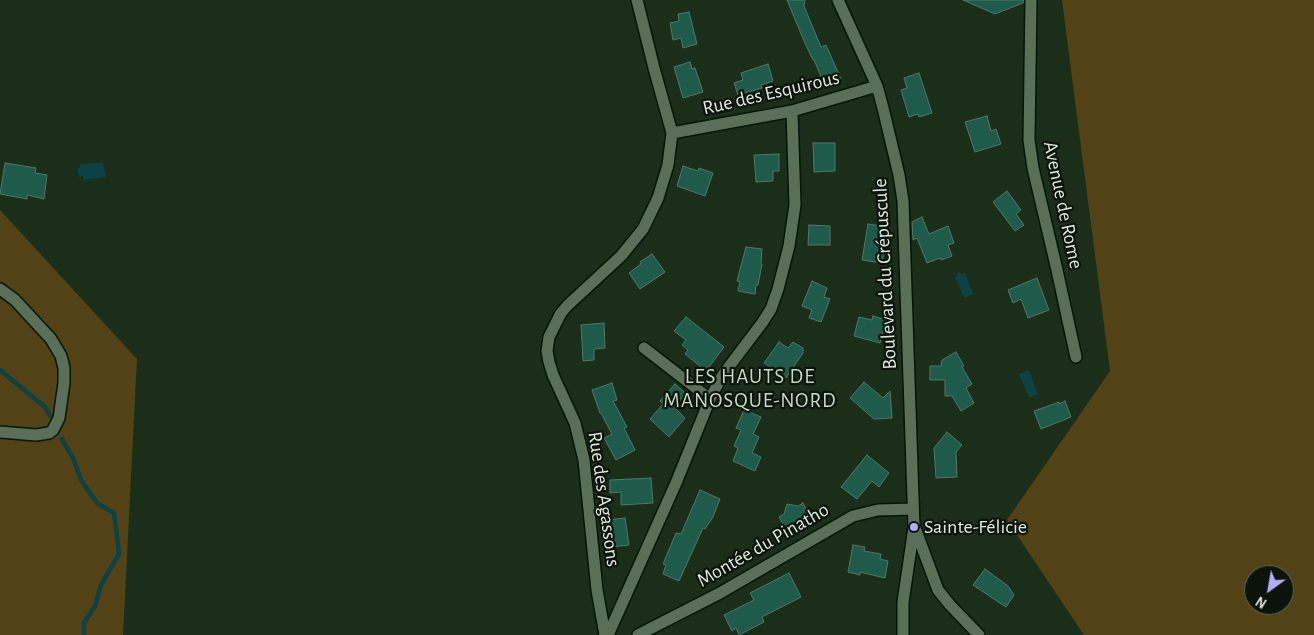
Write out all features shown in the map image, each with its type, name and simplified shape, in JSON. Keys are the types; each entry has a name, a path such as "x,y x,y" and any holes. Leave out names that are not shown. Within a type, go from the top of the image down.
{"street":[{"name":"Rue des Agassons","path":"607,635 597,590 584,460 574,422 553,375 547,350 549,336 561,313 621,256 643,229 658,198 668,165 672,133 637,0"},
{"name":"Boulevard du Crépuscule","path":"838,0 877,86 902,187 904,201 914,527"},
{"name":"Avenue de Rome","path":"1031,0 1029,140 1033,168 1076,357"},
{"name":"Rue des Esquirous","path":"672,133 792,111 877,86"},
{"path":"607,635 676,483 710,399 730,364 771,309 788,246 795,205 792,111"},
{"path":"0,289 15,300 51,339 64,368 59,418 53,430 42,434 0,432"},
{"path":"644,348 710,399"},
{"name":"Montée du Pinatho","path":"638,635 720,593 853,516 878,510 913,509"},
{"path":"903,635 903,602 914,527"},
{"path":"914,527 938,590 979,635"}],"shaded area":[{"path":"1062,0 1314,0 1314,635 1084,635 1007,520 1110,371"},
{"path":"0,210 137,359 123,635 0,635"}],"water":[{"path":"103,163 106,177 83,180 83,176 79,177 77,169 80,168 80,164"},
{"path":"959,272 965,273 973,294 964,298 955,277"},
{"path":"1029,370 1038,394 1029,398 1019,374"}],"building":[{"path":"787,0 805,0 804,6 821,47 826,45 841,79 825,86"},
{"path":"963,0 1024,0 1023,3 995,14"},
{"path":"689,12 697,44 683,48 681,38 673,40 670,23 679,21 678,14"},
{"path":"690,62 692,69 695,68 703,92 683,98 674,67"},
{"path":"768,64 773,81 761,85 762,88 738,95 734,83 743,80 741,73"},
{"path":"919,73 932,113 919,117 918,114 909,117 901,90 907,88 904,78"},
{"path":"987,116 991,131 996,129 1001,144 975,152 965,122"},
{"path":"813,143 835,143 835,171 814,172"},
{"path":"779,154 779,171 773,171 773,181 756,182 754,155"},
{"path":"5,163 36,168 35,173 47,175 44,199 27,195 27,199 0,194"},
{"path":"683,166 698,171 699,168 713,173 705,196 677,186"},
{"path":"1007,191 1021,210 1016,214 1024,225 1015,231 993,202"},
{"path":"922,217 929,234 948,226 954,243 948,245 952,256 927,263 917,238 913,240 912,222"},
{"path":"868,224 888,227 882,263 862,260"},
{"path":"809,225 830,226 830,245 808,245"},
{"path":"746,247 762,249 762,264 755,294 738,291 740,282 737,281"},
{"path":"652,254 665,272 640,289 629,273"},
{"path":"1037,278 1049,310 1028,318 1021,299 1013,303 1008,290"},
{"path":"812,281 827,288 824,297 830,299 821,322 809,318 812,310 802,306"},
{"path":"873,316 886,320 880,343 854,336 859,317 872,320"},
{"path":"686,317 724,347 706,371 685,354 688,350 682,345 686,340 674,331"},
{"path":"604,323 605,348 594,349 594,360 583,361 581,325"},
{"path":"779,342 788,348 793,342 803,348 803,353 786,378 764,363"},
{"path":"956,352 972,384 966,388 974,403 961,411 952,396 945,396 945,380 930,380 930,366 941,366 942,360"},
{"path":"864,382 883,398 890,391 892,418 874,419 850,398"},
{"path":"612,383 617,400 613,401 627,427 624,428 635,450 616,460 604,438 612,434 600,413 592,390"},
{"path":"675,384 685,393 675,408 685,418 669,437 650,419 663,404 660,401"},
{"path":"1065,401 1071,417 1041,429 1034,411"},
{"path":"744,410 761,417 753,434 759,437 752,453 761,457 755,471 733,461 738,448 734,446 741,430 736,428"},
{"path":"947,432 962,445 956,452 957,477 936,478 934,448"},
{"path":"867,455 889,473 879,487 872,481 857,499 841,487"},
{"path":"651,478 653,503 621,505 621,492 610,493 610,480"},
{"path":"700,490 720,499 713,517 705,529 703,528 679,581 663,574 666,565 663,564 676,533 681,534"},
{"path":"803,503 808,513 806,515 808,519 804,521 805,524 796,529 794,526 787,531 779,517 784,514 787,504 798,506"},
{"path":"625,518 629,545 611,547 606,520"},
{"path":"853,545 865,547 864,551 881,554 880,559 888,561 885,578 860,572 860,575 848,572"},
{"path":"985,569 1008,586 1014,595 1006,607 973,585"},
{"path":"789,573 801,597 762,617 764,622 739,635 736,628 732,631 724,615 754,600 750,593"}],"waterway":[{"path":"0,370 45,407 50,416"},
{"path":"62,439 73,458 81,480 97,503 114,513 119,554 101,585 95,606 84,623 84,635"}],"place":[{"name":"Sainte-Félicie","path":"914,527"}],"district":[{"name":"LES HAUTS DE MANOSQUE-NORD","path":"750,389"}]}
